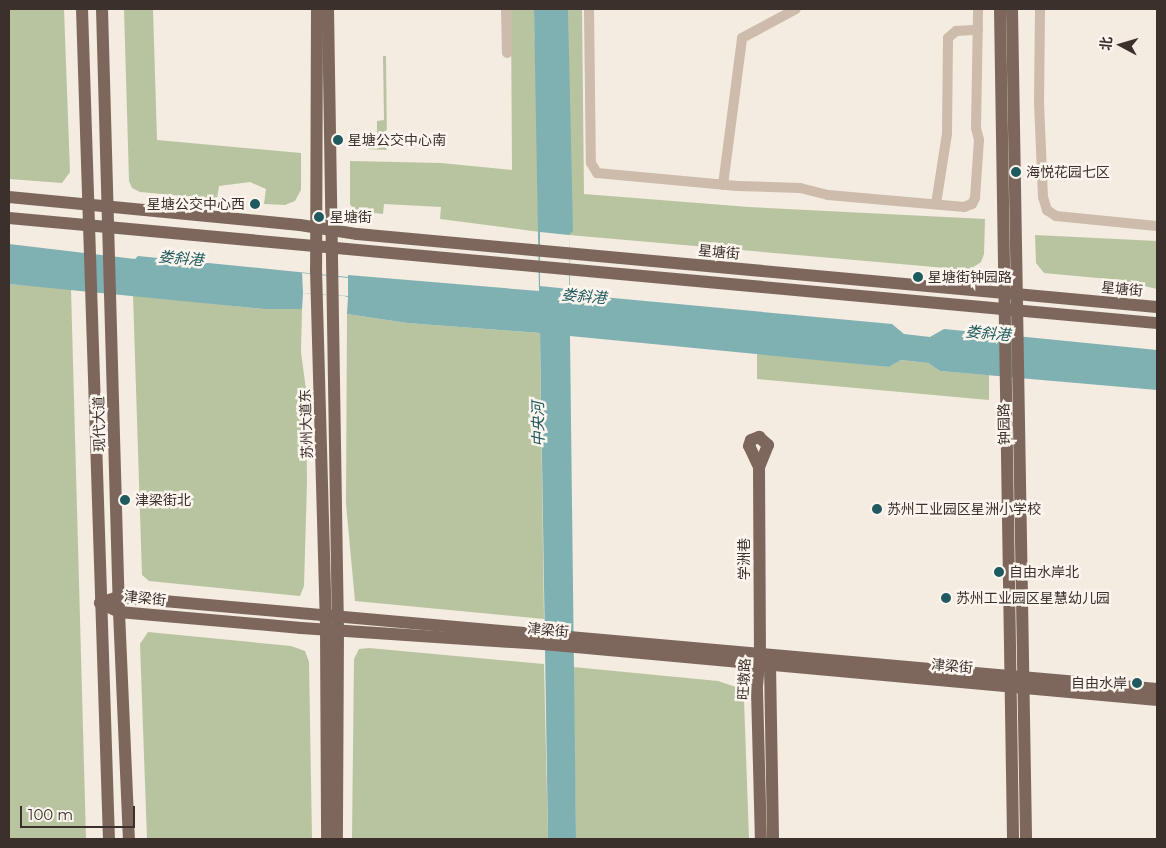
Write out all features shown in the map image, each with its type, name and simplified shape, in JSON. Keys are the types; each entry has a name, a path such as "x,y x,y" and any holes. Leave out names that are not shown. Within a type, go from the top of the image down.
{"main road":[{"name":"现代大道","path":"82,9 109,839"},
{"name":"现代大道","path":"102,9 110,208 119,612 129,839"},
{"name":"苏州大道东","path":"317,9 316,294 332,623 327,839"},
{"name":"苏州大道东","path":"328,9 331,229 332,623 337,839"},
{"name":"钟园路","path":"1000,9 1004,376 1016,682 1026,839"},
{"name":"钟园路","path":"1012,9 1018,311 1016,682 1013,839"},
{"name":"星塘街","path":"9,197 569,253 1157,307"},
{"path":"9,218 330,250 1157,323"},
{"name":"学洲巷","path":"759,467 763,660"},
{"name":"津梁街","path":"100,603 119,597 332,623"},
{"name":"津梁街","path":"100,603 119,612 332,623 543,638 763,660 1016,682 1157,689"},
{"name":"旺墩路","path":"761,839 763,660"},
{"name":"旺墩路","path":"763,660 773,839"},
{"name":"津梁街","path":"1016,682 1157,700"}],"street":[{"path":"506,9 507,54"},
{"path":"589,9 593,169 602,174 723,185 800,188 828,195 968,206 975,198 979,140 976,128 978,9"},
{"path":"723,185 742,38 796,9"},
{"path":"1040,9 1039,102 1042,197 1047,210 1056,216 1157,226"},
{"path":"936,204 947,134 948,38 956,31 978,30"}],"green space":[{"path":"9,9 64,9 70,172 62,183 9,179"},
{"path":"124,9 153,9 157,140 301,153 301,190 295,201 285,205 264,204 266,189 250,182 219,186 217,199 140,192 132,188 129,181"},
{"path":"511,9 534,9 540,232 440,219 441,207 384,204 383,214 354,210 350,204 350,161 441,163 512,170"},
{"path":"568,9 582,9 584,194 749,207 985,219 984,254 981,262 969,270 569,235"},
{"path":"383,56 386,56 387,150 367,149 367,142 377,142 377,121 384,120"},
{"path":"1035,235 1157,241 1157,289 1119,280 1044,273 1036,263"},
{"path":"9,284 71,289 86,839 9,839"},
{"path":"133,295 264,309 302,309 301,352 306,390 307,482 304,586 300,596 149,581 142,575"},
{"path":"347,314 407,323 540,333 544,619 355,601 346,504"},
{"path":"757,353 889,367 901,360 928,363 940,371 989,375 989,400 757,379"},
{"path":"148,632 291,646 305,651 309,662 312,839 147,839 140,644"},
{"path":"369,648 544,664 548,839 352,839 354,659 359,649"},
{"path":"573,667 718,681 739,688 744,700 749,839 576,839"}],"water":[{"name":"娄斜港","path":"534,9 568,9 573,231 569,235 570,294 892,324 904,334 930,337 944,329 1157,350 1157,390 940,371 928,363 901,360 889,367 570,336 576,839 548,839 540,333 407,323 347,314 348,297 344,296 303,293 302,309 264,309 9,284 9,244 135,259 138,256 348,277 348,275 539,291"}],"pier":[{"path":"540,232 569,235 569,289 540,286"},
{"path":"302,273 348,278 348,296 303,293"}],"place":[{"name":"星塘公交中心南","path":"338,140"},
{"name":"海悦花园七区","path":"1016,172"},
{"name":"星塘公交中心西","path":"255,204"},
{"name":"星塘街","path":"319,217"},
{"name":"星塘街钟园路","path":"918,277"},
{"name":"津梁街北","path":"125,500"},
{"name":"苏州工业园区星洲小学校","path":"877,509"},
{"name":"自由水岸北","path":"999,572"},
{"name":"苏州工业园区星慧幼儿园","path":"946,598"},
{"name":"自由水岸","path":"1137,683"}],"water label":[{"name":"中央河","path":"538,424"}]}
